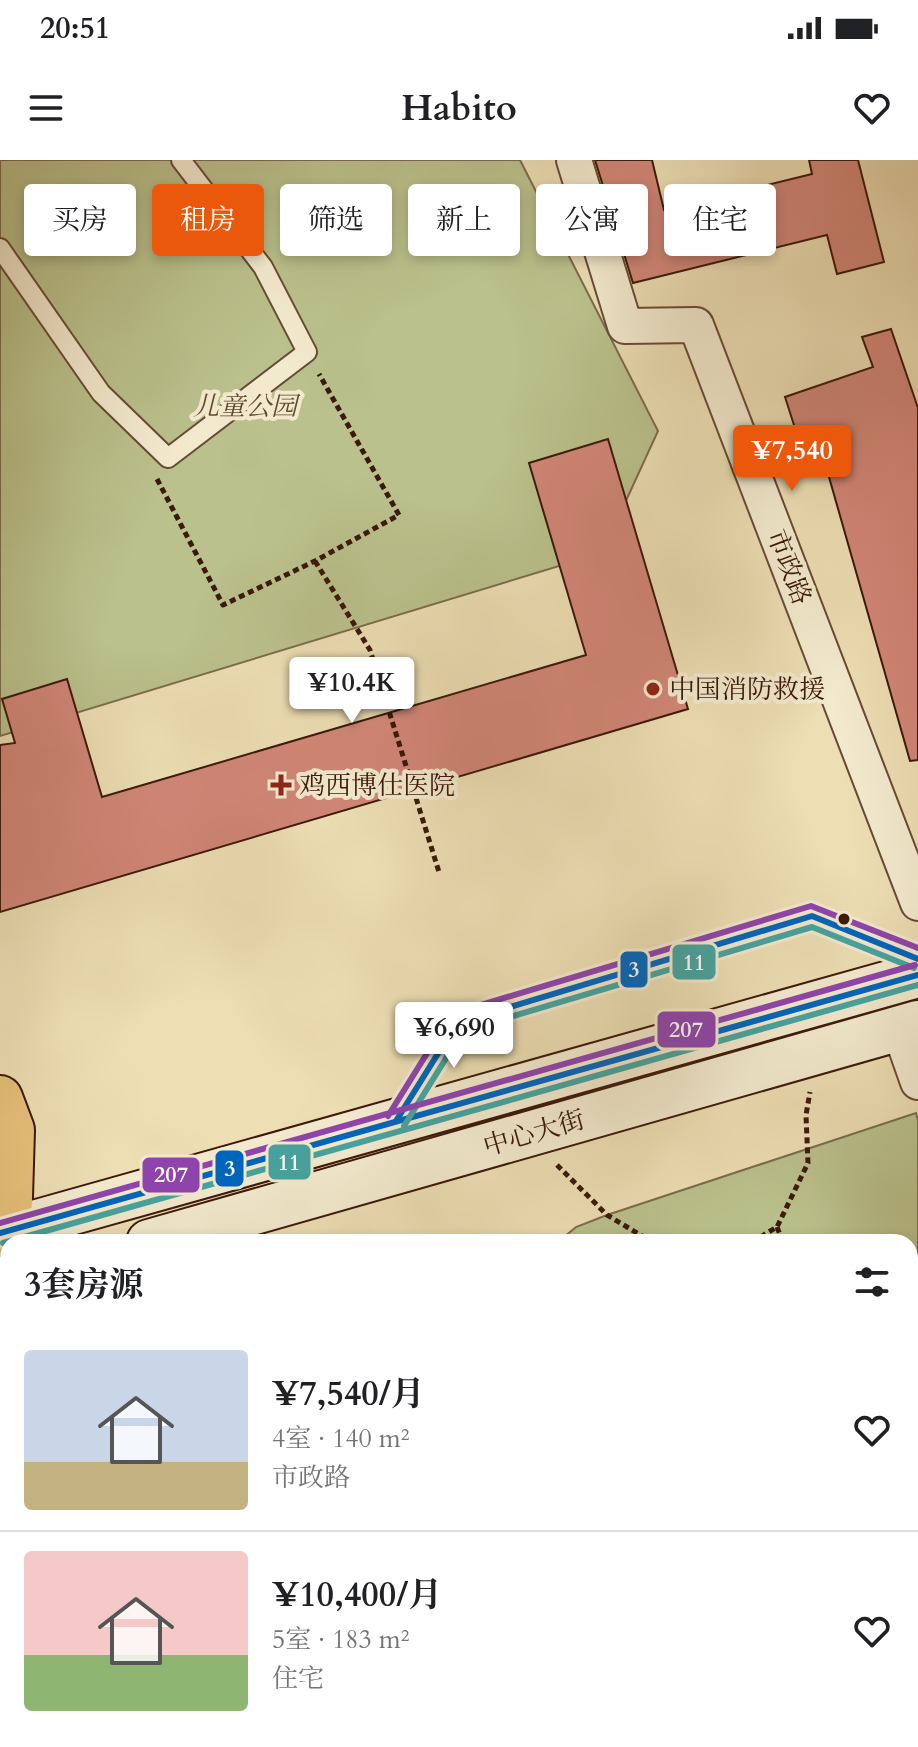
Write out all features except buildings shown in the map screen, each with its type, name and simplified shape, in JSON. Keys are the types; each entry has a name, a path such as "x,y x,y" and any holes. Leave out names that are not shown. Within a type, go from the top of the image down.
{"highway":[{"path":"0,1098 12,1130 6,1228"}],"main road":[{"name":"中心大街","path":"6,1228 918,975"},
{"name":"中心大街","path":"177,1234 908,1026"}],"street":[{"name":"市政路","path":"574,160 625,326 696,325 918,903"},
{"path":"908,1026 918,1082"}],"lane":[{"path":"0,248 101,393 168,458 307,352 263,267 181,160"},
{"path":"396,1121 457,1023 812,916 918,959"}],"path":[{"path":"166,456 156,482 223,605 315,561 399,515 307,352"},
{"path":"315,561 370,650 439,872"},
{"path":"765,1234 777,1227 808,1163 806,1115 816,1052"},
{"path":"527,1135 607,1215 639,1234"},
{"path":"777,1227 780,1234"}],"green space":[{"name":"儿童公园","path":"0,160 520,160 536,191 536,256 569,256 658,431 602,553 0,736"},
{"path":"916,1113 918,1234 568,1234 576,1227"}],"transit line":[{"name":"207","path":"388,1116 454,1013 811,906 918,948"},
{"name":"3","path":"396,1121 457,1023 812,916 918,959"},
{"name":"11","path":"404,1126 463,1031 812,927 914,968"},
{"name":"207","path":"0,1223 915,965"},
{"name":"3","path":"0,1233 918,975"},
{"name":"11","path":"35,1234 918,985"}],"place":[{"name":"中国消防救援","path":"653,689"},
{"name":"鸡西博仕医院","path":"281,785"}]}
